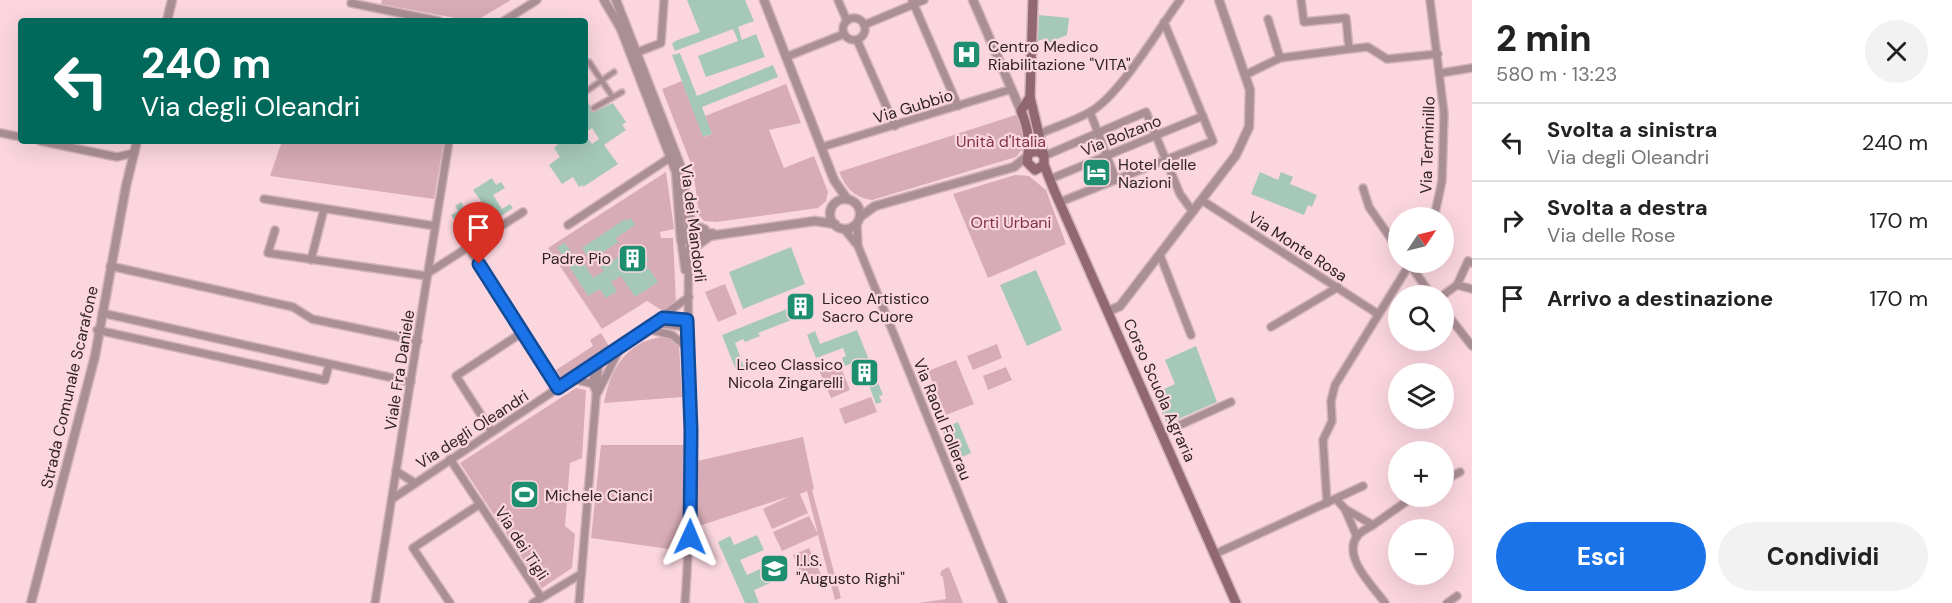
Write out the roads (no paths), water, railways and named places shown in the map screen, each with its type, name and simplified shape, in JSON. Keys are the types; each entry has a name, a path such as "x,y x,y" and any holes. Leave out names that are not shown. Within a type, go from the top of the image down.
{"main road":[{"name":"Corso Scuola Agraria","path":"1033,0 1030,97 1050,179 1236,603"},
{"path":"1030,97 1021,111 1029,129 1028,165 1035,170 1046,158 1038,151 1030,153"},
{"name":"Corso Scuola Agraria","path":"1035,170 1054,190"}],"street":[{"path":"168,18 172,0"},
{"path":"509,18 537,0"},
{"name":"Via dei Mandorli","path":"604,0 620,24 674,156 682,170 688,214 685,235 689,252 689,297"},
{"name":"Via dei Mandorli","path":"616,0 638,52 674,156 685,235 689,297"},
{"path":"638,52 661,43 665,17 664,0"},
{"path":"764,0 834,180 847,199 856,204 875,206 1014,166 1030,153"},
{"path":"838,0 847,21 844,34"},
{"path":"864,25 913,2 924,0"},
{"path":"973,0 1021,111"},
{"path":"1039,134 1090,112 1114,90 1180,0"},
{"path":"1108,311 1120,306 1203,201 1236,155 1248,127 1251,102 1245,75 1219,0"},
{"path":"1301,0 1304,22 1346,18 1349,49"},
{"name":"Via Terminillo","path":"1430,0 1441,73 1444,113 1442,182 1436,207"},
{"path":"913,2 958,106"},
{"path":"351,3 425,18"},
{"path":"847,21 856,19 864,25"},
{"path":"1268,19 1280,58"},
{"path":"1060,202 1213,141 1164,22"},
{"path":"844,34 850,39 857,40 864,34 864,25"},
{"path":"786,57 844,34"},
{"path":"857,40 895,126"},
{"path":"1245,75 1280,58 1349,49 1368,47 1387,59 1438,54"},
{"path":"589,62 612,96"},
{"name":"Via Terminillo","path":"1441,73 1472,68"},
{"path":"588,90 614,72"},
{"name":"Via Gubbio","path":"822,147 1012,89"},
{"path":"594,108 612,96 614,98 622,93"},
{"path":"1090,112 1116,180"},
{"path":"1046,158 1098,132 1146,112 1180,194 1193,213"},
{"name":"Via Bolzano","path":"1050,179 1203,116"},
{"path":"0,133 18,136"},
{"path":"54,144 117,157 134,153"},
{"name":"Strada Comunale Scarafone","path":"31,603 92,367 110,266 136,144"},
{"name":"Viale Fra Daniele","path":"375,603 449,144"},
{"path":"568,225 674,156"},
{"path":"1014,166 1035,170"},
{"path":"815,221 831,211 836,202 834,180"},
{"path":"1363,188 1369,207 1388,235"},
{"path":"836,202 847,199"},
{"path":"264,200 435,226"},
{"name":"Via Monte Rosa","path":"1203,201 1378,314"},
{"path":"856,204 858,220"},
{"path":"685,235 815,221 834,224 844,229 875,206"},
{"path":"311,260 324,209"},
{"path":"831,211 834,224"},
{"path":"275,230 268,254 311,260 430,269 523,212"},
{"path":"688,214 697,226 716,233"},
{"name":"Via Raoul Follerau","path":"858,220 858,246"},
{"name":"Via Raoul Follerau","path":"844,229 858,246 1003,603"},
{"path":"689,252 716,233"},
{"path":"468,247 558,388"},
{"path":"1160,255 1191,335"},
{"path":"1454,287 1468,261 1472,263"},
{"path":"110,266 293,307 312,318 418,341"},
{"path":"1327,503 1323,440 1332,420 1331,401 1335,385 1403,273"},
{"path":"1457,285 1472,289"},
{"path":"1271,327 1338,288"},
{"path":"685,603 690,537 687,324 689,297"},
{"name":"Via degli Oleandri","path":"392,499 647,329 689,297"},
{"path":"102,313 411,382"},
{"path":"663,318 687,324"},
{"path":"655,323 687,324"},
{"path":"1454,323 1472,346"},
{"path":"647,329 672,335 688,348"},
{"path":"98,330 325,380 329,365"},
{"path":"492,432 456,376 523,332"},
{"path":"597,394 621,346"},
{"path":"597,363 593,384 597,394"},
{"path":"579,603 597,394 597,363"},
{"path":"573,379 593,384"},
{"path":"1162,433 1231,402"},
{"name":"Via dei Tigli","path":"450,459 541,597"},
{"path":"396,471 415,483"},
{"path":"1454,475 1460,472"},
{"path":"394,484 415,483"},
{"path":"1215,554 1363,486"},
{"path":"1336,499 1345,509 1373,525"},
{"name":"Via dei Tigli","path":"450,603 413,548 480,504"},
{"path":"1385,603 1357,564 1352,553 1357,537 1398,507"},
{"path":"1345,509 1357,537"},
{"path":"533,603 581,574"},
{"path":"1448,603 1457,596"}],"place":[{"name":"Centro Medico Riabilitazione \"VITA\"","path":"967,55"},
{"name":"Hotel delle Nazioni","path":"1097,173"},
{"name":"Padre Pio","path":"632,258"},
{"name":"Liceo Artistico Sacro Cuore","path":"801,307"},
{"name":"Liceo Classico Nicola Zingarelli","path":"864,373"},
{"name":"Michele Cianci","path":"524,495"},
{"name":"I.I.S. \"Augusto Righi\"","path":"775,569"}],"park label":[{"name":"Unità d'Italia","path":"1001,141"},
{"name":"Orti Urbani","path":"1011,222"}]}
